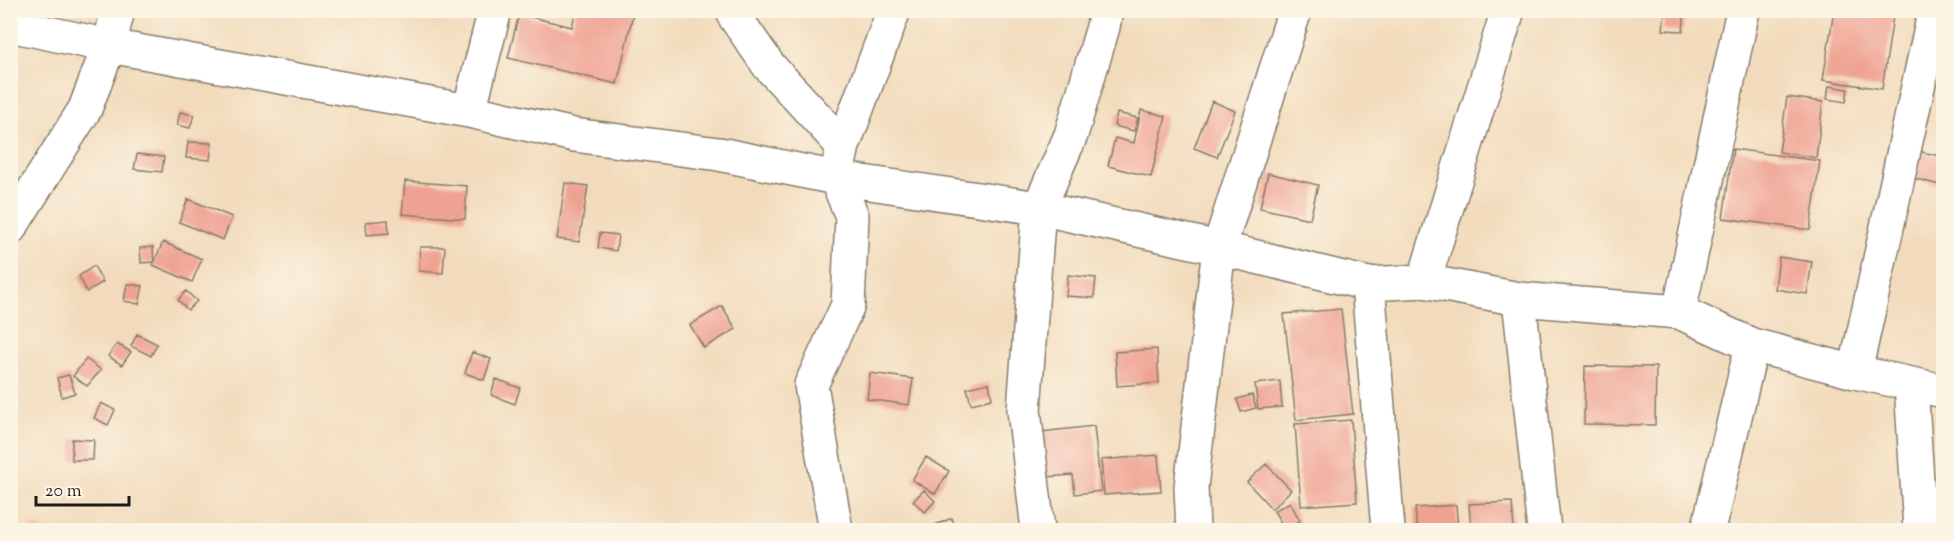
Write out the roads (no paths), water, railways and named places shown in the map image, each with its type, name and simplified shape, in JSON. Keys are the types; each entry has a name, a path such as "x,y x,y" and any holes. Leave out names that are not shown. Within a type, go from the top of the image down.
{"street":[{"path":"10,228 85,109 109,46 118,10"},
{"path":"469,111 495,10"},
{"path":"734,10 735,17 769,66 843,146"},
{"path":"836,531 811,386 848,304 852,216 836,178 843,146 894,10"},
{"path":"1038,531 1024,410 1039,208 1071,135 1106,10"},
{"path":"1193,531 1191,487 1219,248 1295,10"},
{"path":"1424,280 1508,10"},
{"path":"1679,312 1743,10"},
{"path":"1855,372 1935,10"},
{"path":"10,25 109,46 469,111 574,135 719,154 836,178 1039,208 1368,284 1424,280 1519,299 1679,312 1752,345 1855,372 1944,391"},
{"path":"1368,284 1388,531"},
{"path":"1519,299 1544,531"},
{"path":"1708,531 1752,345"},
{"path":"1911,384 1920,531"}]}
